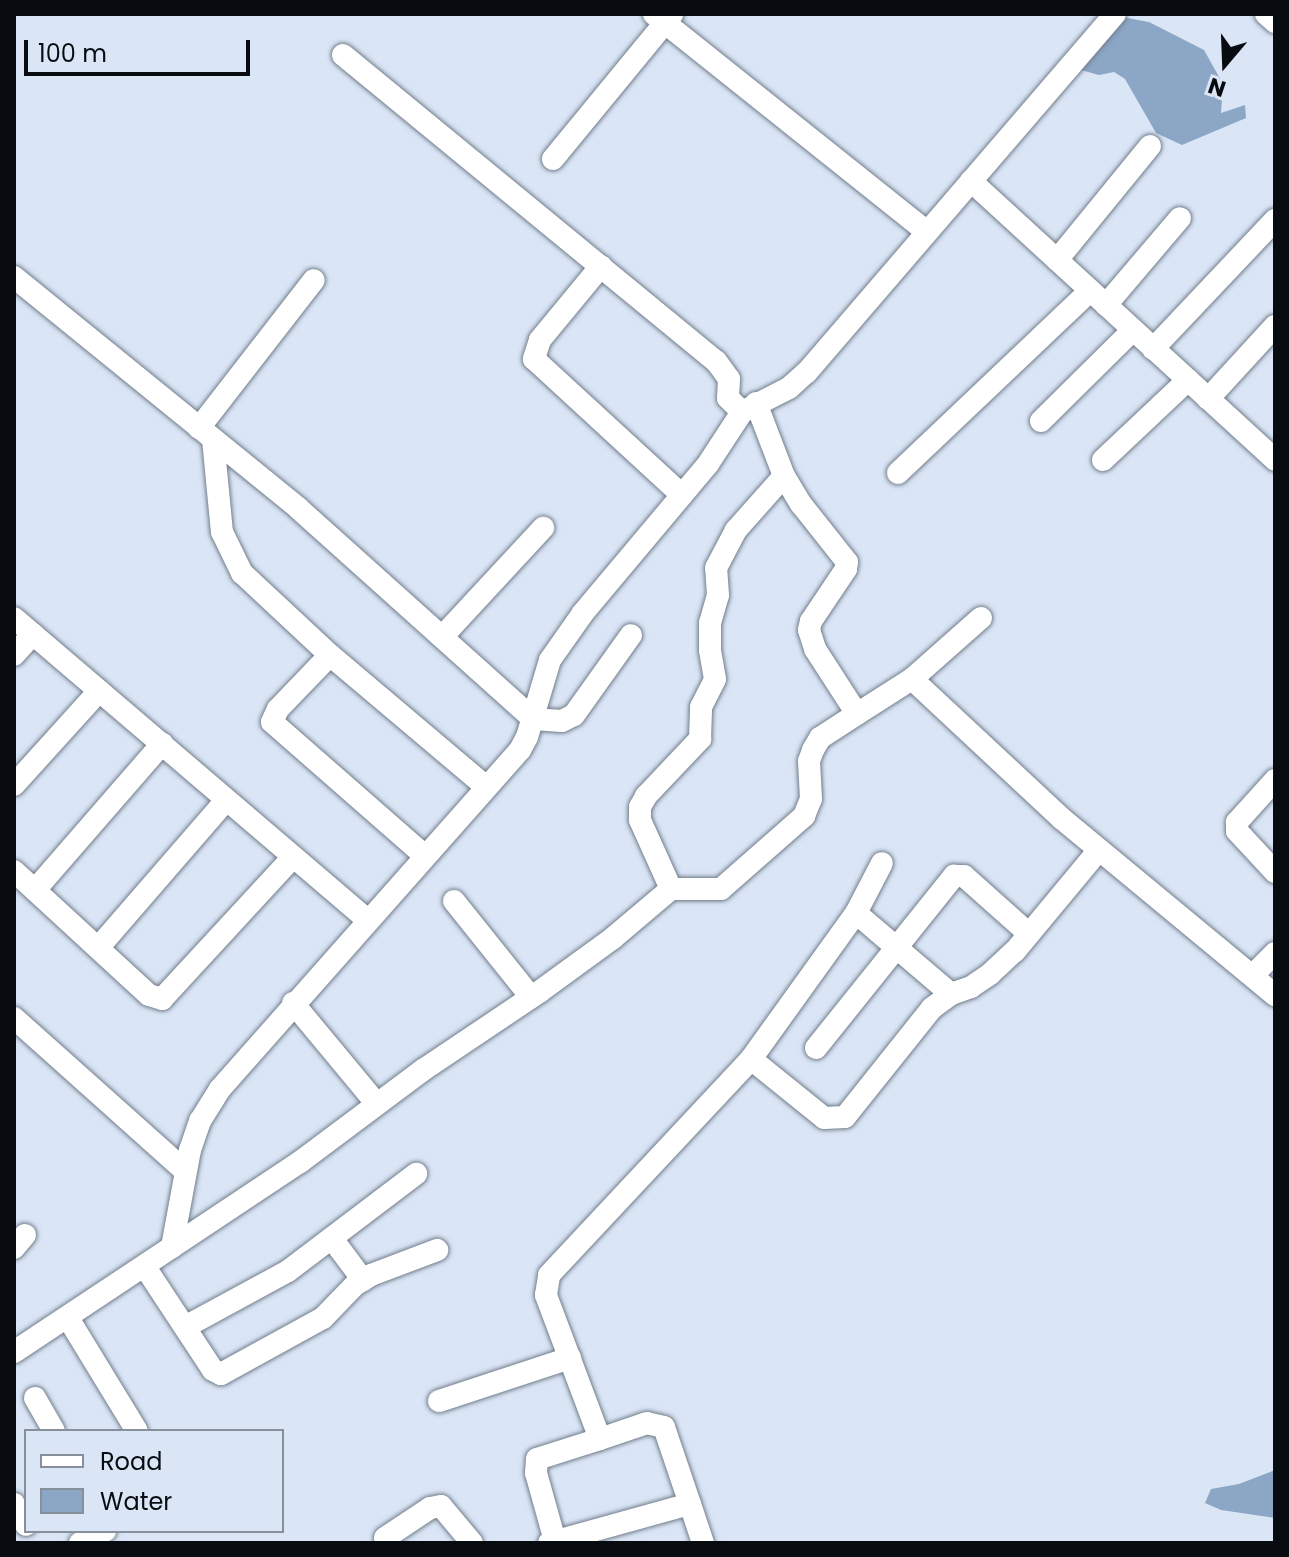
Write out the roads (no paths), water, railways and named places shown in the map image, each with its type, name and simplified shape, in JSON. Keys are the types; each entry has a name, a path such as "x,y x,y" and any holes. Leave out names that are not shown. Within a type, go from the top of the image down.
{"street":[{"path":"172,1247 184,1170 200,1121 220,1089 520,750 533,719 541,683 566,636 708,464 749,407 789,388 807,372 1115,14"},
{"path":"1266,14 1275,22"},
{"path":"553,159 663,17 927,232"},
{"path":"343,55 716,361 729,379 729,400 749,407 801,504 847,562 846,569 811,621 809,630 815,649 857,714"},
{"path":"1057,260 1150,146"},
{"path":"971,181 1275,460"},
{"path":"898,473 1098,298 1180,218"},
{"path":"1153,349 1275,220"},
{"path":"601,266 540,340 534,359 682,495"},
{"path":"14,277 298,508 533,719 562,721 574,715 631,635"},
{"path":"314,280 206,434 222,532 231,556 259,591 486,787"},
{"path":"1208,399 1275,326"},
{"path":"1041,421 1133,330"},
{"path":"1103,460 1188,380"},
{"path":"671,889 640,820 640,807 646,796 700,739 701,707 715,679 710,650 710,623 718,595 716,568 736,530 784,476"},
{"path":"442,637 543,528"},
{"path":"14,618 367,920"},
{"path":"14,1352 300,1162 613,938 671,889 721,889 804,816 811,799 809,761 820,738 912,679 981,618"},
{"path":"14,655 33,634"},
{"path":"330,655 278,709 272,722 425,856"},
{"path":"912,679 1099,850 1275,995"},
{"path":"14,785 99,691"},
{"path":"35,890 162,744"},
{"path":"1275,780 1237,822 1237,831 1275,872"},
{"path":"98,948 226,800"},
{"path":"751,1059 824,1118 845,1117 932,1008 951,994 971,987 990,974 1029,934 1099,850"},
{"path":"14,871 149,995 162,999 293,857"},
{"path":"600,1439 546,1295 549,1275 751,1059 856,913 882,863"},
{"path":"816,1048 950,881 959,875 1029,934"},
{"path":"454,901 531,997"},
{"path":"856,913 951,994"},
{"path":"1253,975 1275,953"},
{"path":"293,1003 377,1104"},
{"path":"14,1018 184,1170"},
{"path":"185,1327 288,1271 333,1240 416,1174"},
{"path":"333,1240 363,1280"},
{"path":"145,1267 213,1370 221,1374 323,1318 363,1280 388,1266 437,1250"},
{"path":"68,1318 136,1429"},
{"path":"439,1401 570,1358"},
{"path":"35,1398 53,1429"},
{"path":"690,1504 552,1542 536,1473 537,1459 647,1423 664,1427 690,1504 703,1543"},
{"path":"14,1504 24,1522"},
{"path":"385,1538 435,1505 446,1510 472,1543"},
{"path":"80,1543 101,1533"}],"water":[{"path":"1122,17 1149,22 1204,50 1223,84 1221,113 1245,105 1246,118 1182,145 1156,133 1125,79 1114,72 1099,75 1081,70 1084,58"},
{"path":"1275,1470 1275,1518 1221,1510 1205,1503 1211,1489 1239,1484"}]}
